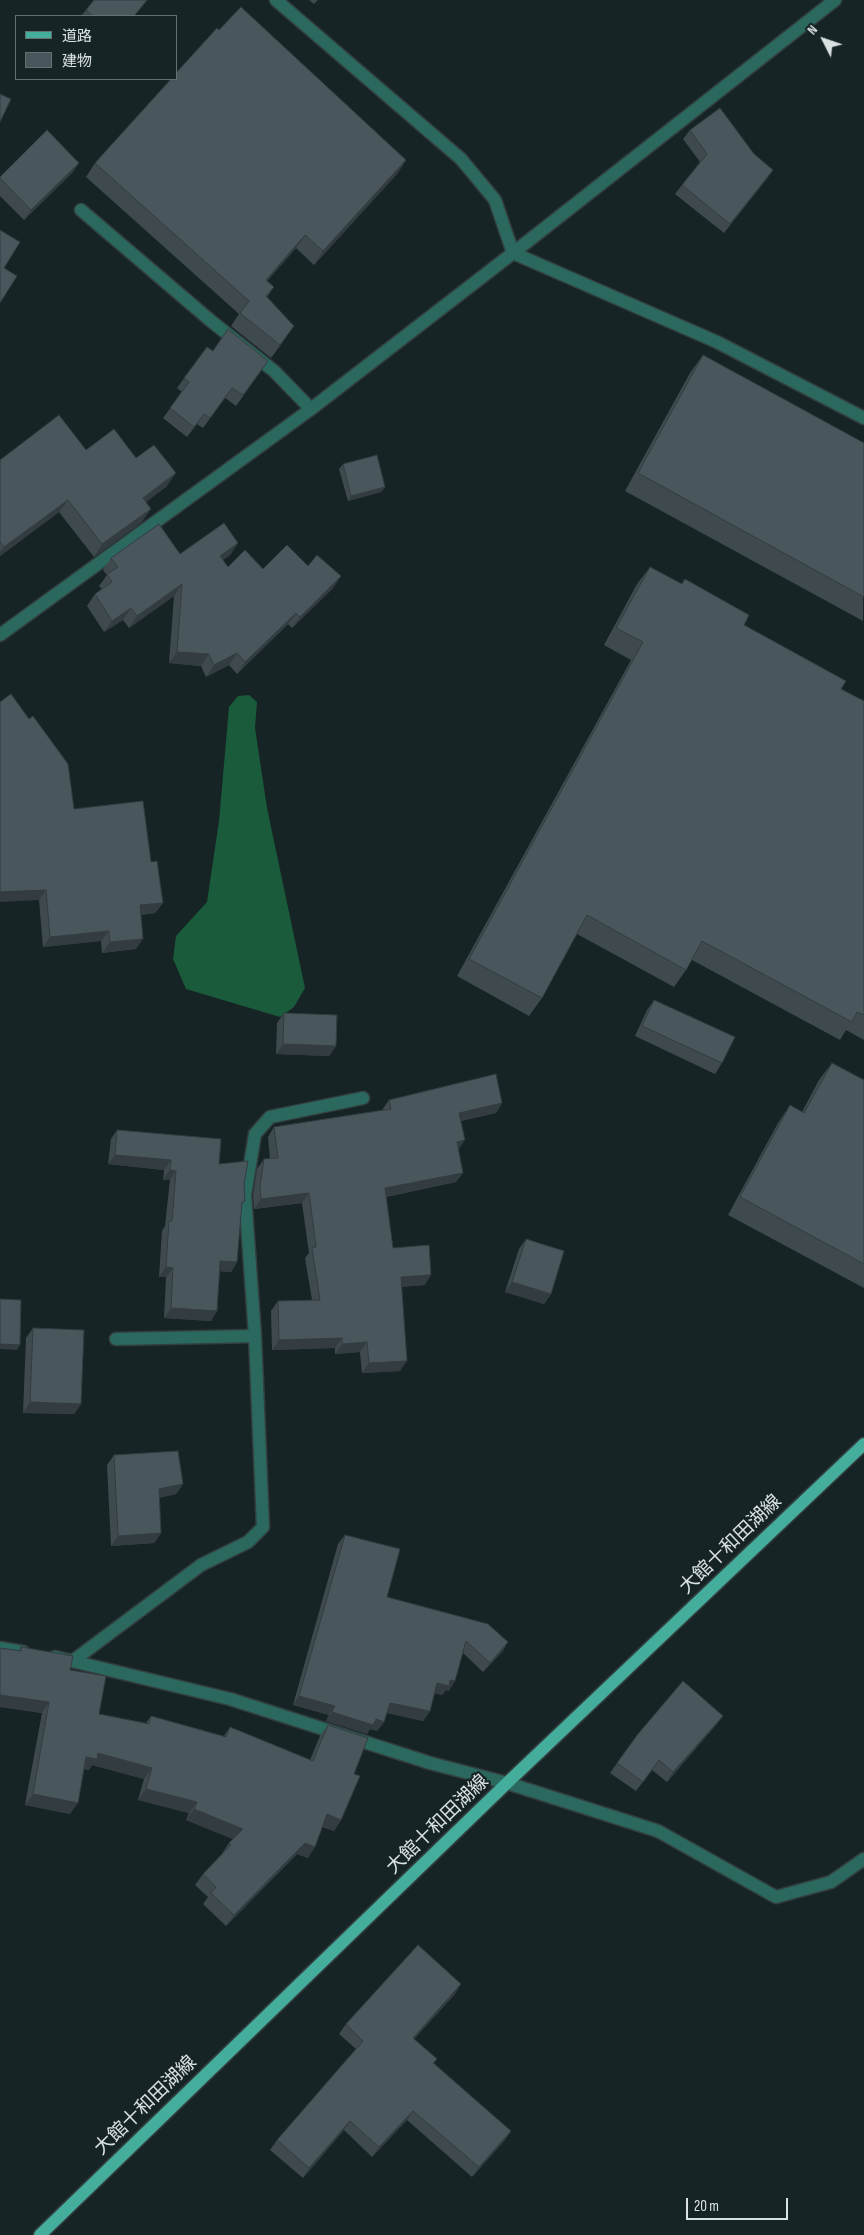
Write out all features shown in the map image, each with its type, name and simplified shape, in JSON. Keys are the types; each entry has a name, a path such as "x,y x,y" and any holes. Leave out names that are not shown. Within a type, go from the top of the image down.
{"main road":[{"name":"大館十和田湖線","path":"40,2235 507,1783 864,1444"}],"street":[{"path":"276,0 461,159 495,200 512,253 717,342 864,418"},
{"path":"0,635 311,408 835,0"},
{"path":"80,210 274,371 311,408"},
{"path":"74,1660 201,1565 248,1542 263,1527 255,1336 245,1195 255,1134 270,1117 364,1098"},
{"path":"116,1339 255,1336"},
{"path":"0,1648 74,1660 230,1699 658,1831 776,1897 831,1882 864,1860"}],"green space":[{"path":"249,695 257,702 255,728 267,808 305,988 294,1007 280,1017 186,989 173,959 176,936 207,902 219,821 229,707 238,696"}],"building":[{"path":"94,0 147,0 135,15 92,15 86,10"},
{"path":"241,7 406,160 323,251 305,235 266,280 274,287 266,296 294,326 280,345 240,313 249,301 95,163 170,80 178,80 178,71 217,28 219,30"},
{"path":"0,94 11,99 0,122"},
{"path":"720,108 754,154 773,170 730,224 682,185 707,154 690,130"},
{"path":"47,130 79,163 31,210 0,177"},
{"path":"0,230 20,242 4,268 17,276 0,303"},
{"path":"228,329 268,361 243,395 232,388 210,418 204,414 194,427 170,408 189,382 184,378 207,347 213,351"},
{"path":"703,355 864,443 864,597 638,473"},
{"path":"59,415 86,450 114,429 136,458 154,445 176,473 143,498 151,509 102,544 68,500 4,547 0,542 0,460"},
{"path":"377,455 385,487 351,496 343,464"},
{"path":"224,523 238,543 220,556 228,567 245,550 263,569 287,545 308,566 317,555 341,576 300,617 296,613 245,662 237,653 214,665 209,654 177,652 182,584 137,616 131,608 112,621 95,594 112,582 107,574 118,567 111,558 159,524 180,554"},
{"path":"650,567 682,584 685,579 749,615 744,625 846,681 841,689 864,701 864,1015 857,1012 852,1022 702,941 686,970 587,915 542,998 469,959 643,642 616,628"},
{"path":"11,694 29,719 33,716 68,764 74,809 143,801 151,862 157,861 163,903 140,905 143,939 110,942 109,931 50,937 46,890 0,892 0,702"},
{"path":"654,1000 735,1037 722,1063 642,1026"},
{"path":"284,1013 337,1015 336,1046 283,1044"},
{"path":"832,1063 864,1080 864,1264 740,1197 790,1105 804,1113"},
{"path":"496,1074 502,1103 459,1113 465,1140 457,1142 463,1173 385,1188 393,1248 429,1245 431,1275 401,1277 407,1361 369,1363 367,1342 342,1344 342,1338 279,1340 278,1301 320,1300 312,1248 316,1247 309,1193 261,1199 260,1186 264,1159 278,1158 274,1127 391,1109 389,1100"},
{"path":"117,1130 221,1139 219,1164 248,1161 244,1184 245,1201 242,1202 237,1262 220,1261 217,1311 171,1308 173,1268 166,1267 169,1221 172,1221 176,1171 170,1170 171,1160 115,1155"},
{"path":"526,1239 564,1251 551,1294 512,1282"},
{"path":"0,1299 21,1300 20,1345 0,1344"},
{"path":"33,1328 84,1330 81,1404 30,1402"},
{"path":"178,1451 183,1484 159,1489 161,1533 118,1536 114,1455"},
{"path":"345,1535 400,1549 387,1597 488,1624 508,1642 490,1663 466,1641 455,1681 450,1680 449,1686 437,1683 430,1711 390,1703 384,1722 376,1719 373,1725 332,1712 335,1706 299,1696"},
{"path":"21,1647 73,1656 70,1670 106,1676 99,1714 149,1724 151,1716 226,1737 230,1727 313,1761 328,1725 368,1738 354,1774 360,1776 341,1820 327,1814 315,1847 305,1843 234,1915 211,1893 216,1887 203,1874 231,1845 229,1843 243,1829 194,1809 197,1802 146,1789 152,1768 98,1753 97,1759 86,1757 78,1803 33,1794 49,1702 0,1695 0,1648 21,1651"},
{"path":"683,1681 723,1716 673,1772 659,1760 643,1782 617,1763 638,1734"},
{"path":"418,1945 461,1984 413,2038 437,2059 433,2063 511,2131 479,2167 413,2111 379,2147 350,2121 309,2168 277,2140 363,2041 346,2024"}]}
